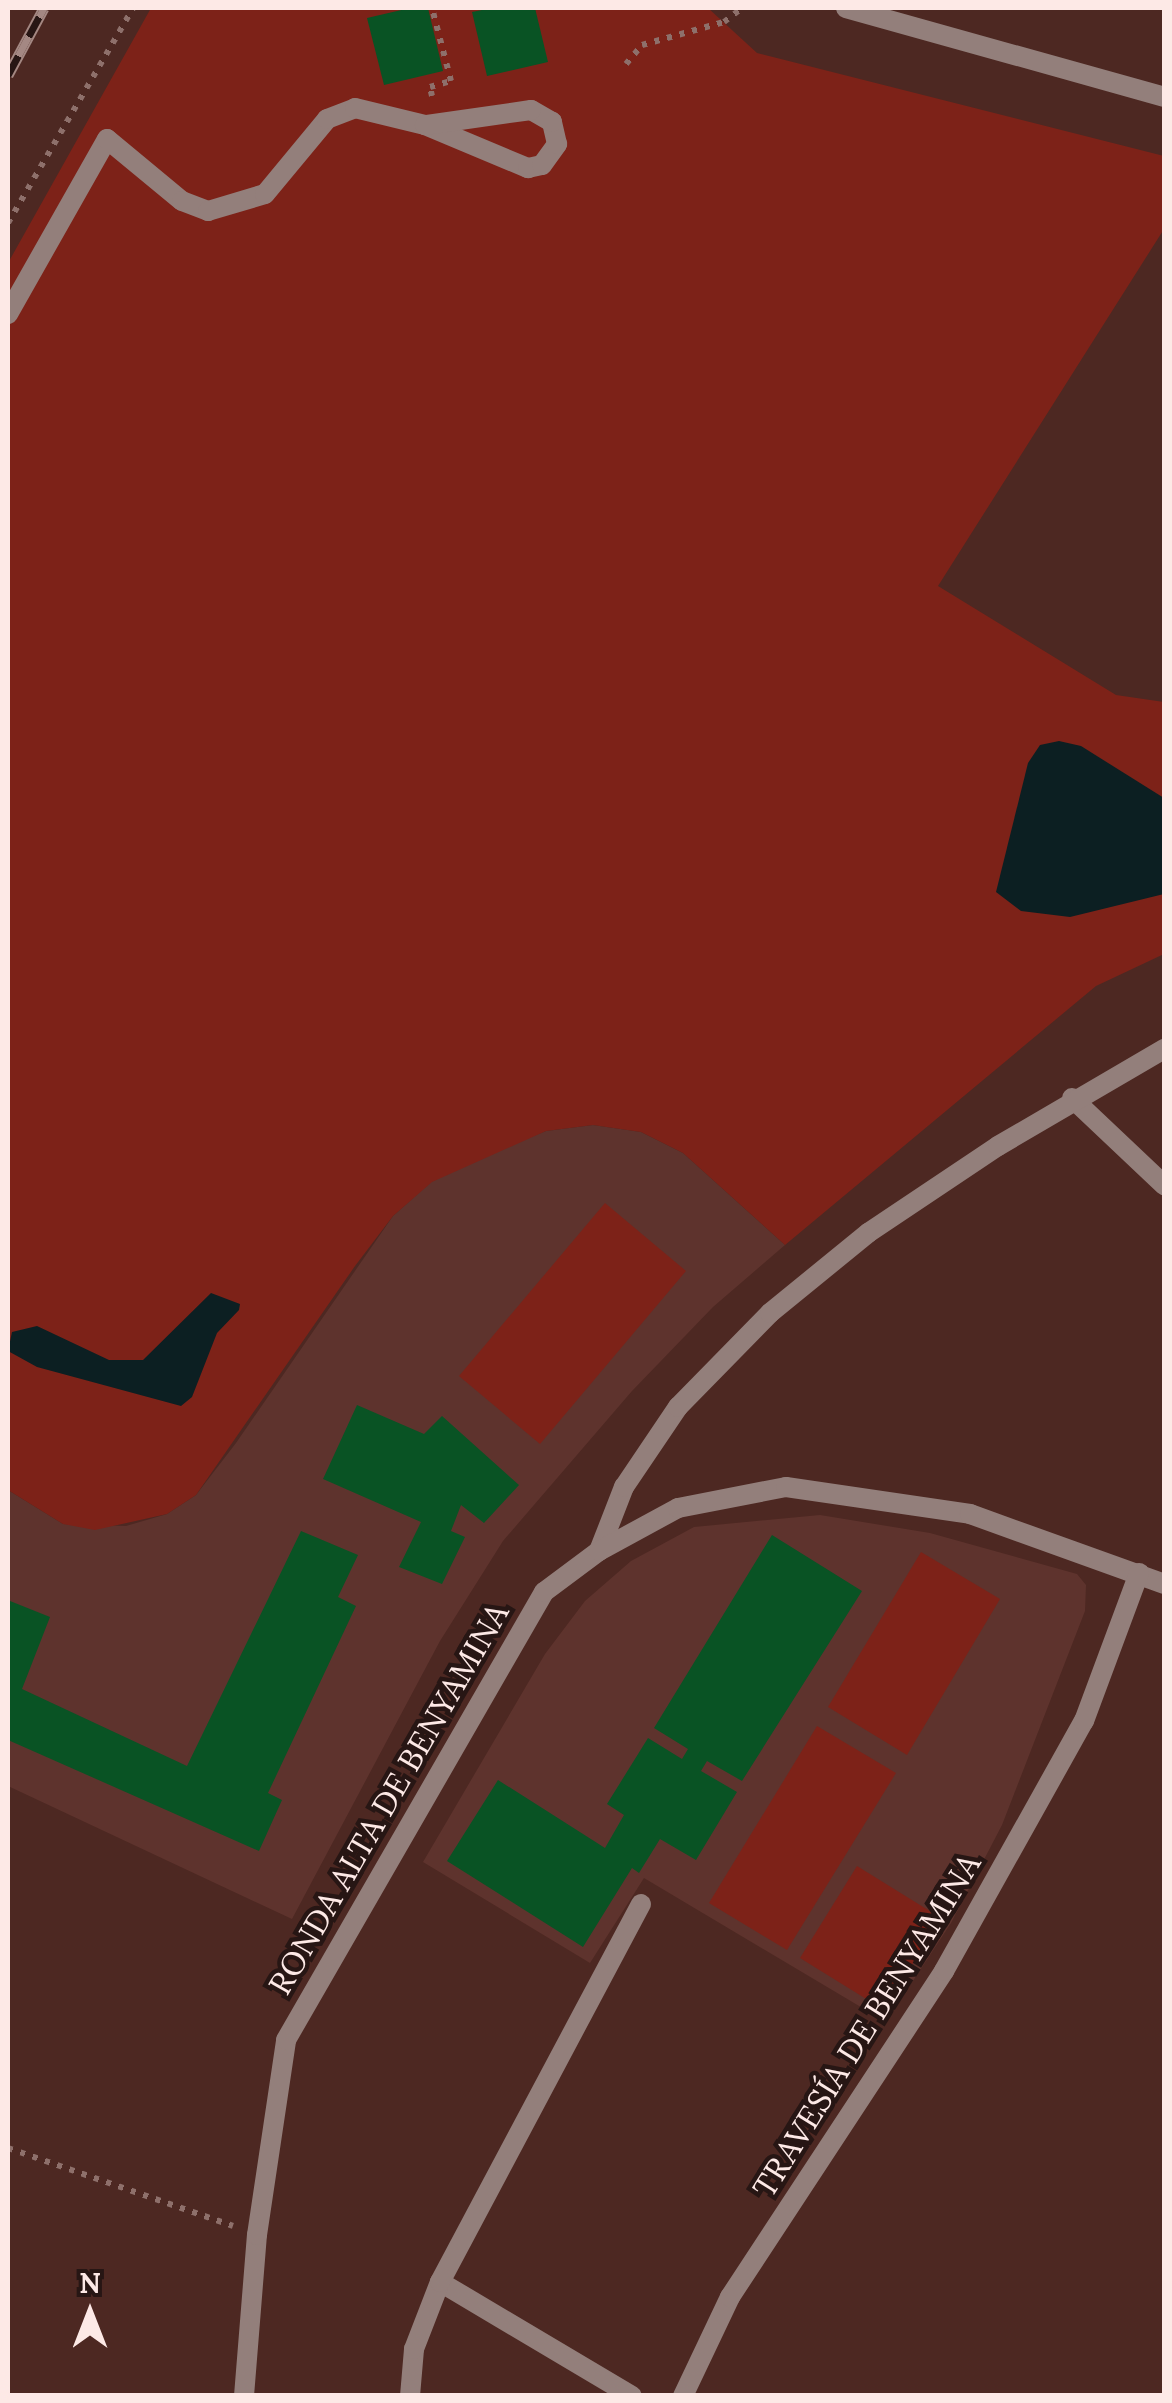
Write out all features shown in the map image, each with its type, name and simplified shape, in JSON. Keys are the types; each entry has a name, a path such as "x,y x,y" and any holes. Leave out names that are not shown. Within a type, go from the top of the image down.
{"street":[{"path":"846,8 1164,97"},
{"path":"8,314 108,138 182,201 208,210 240,206 264,194 326,118 355,108 425,125 528,168 542,164 557,144 552,122 532,110 425,125"},
{"path":"599,1550 624,1487 678,1407 770,1312 868,1233 1072,1098 1164,1049"},
{"path":"1072,1098 1164,1186"},
{"name":"RONDA ALTA DE BENYAMINA","path":"244,2396 257,2235 286,2040 544,1592 599,1550 678,1508 786,1487 970,1514 1164,1584"},
{"name":"TRAVESÍA DE BENYAMINA","path":"683,2396 730,2296 944,1971 1084,1721 1138,1573"},
{"path":"410,2396 414,2349 440,2282 641,1904"},
{"path":"440,2282 632,2396"}],"path":[{"path":"8,222 133,8"},
{"path":"425,125 434,108 430,87 451,81 432,8"},
{"path":"626,64 642,45 724,22 742,8"},
{"path":"8,2148 257,2235"}],"shaded area":[{"path":"151,8 708,8 757,53 1164,156 1164,229 938,586 1116,695 1164,702 1164,954 1096,986 785,1245 683,1153 641,1132 593,1125 546,1131 432,1182 393,1216 355,1266 196,1495 167,1514 95,1530 63,1524 8,1490 8,263"},
{"path":"593,1125 641,1132 683,1153 785,1245 713,1307 632,1391 503,1541 440,1641 292,1919 8,1786 8,1490 63,1524 126,1526 167,1514 196,1495 236,1443 393,1216 431,1182 478,1158 546,1131"},
{"path":"605,1203 686,1271 540,1444 459,1376"},
{"path":"820,1515 930,1533 1077,1574 1086,1585 1085,1611 1002,1825 951,1923 886,2022 644,1878 590,1963 423,1862 545,1654 585,1601 631,1561 694,1527"},
{"path":"921,1552 1000,1599 907,1755 828,1707"},
{"path":"817,1726 896,1773 787,1950 709,1903"},
{"path":"857,1866 941,1918 884,2010 800,1958"}],"water":[{"path":"1059,741 1081,746 1164,798 1164,894 1070,917 1021,911 996,892 1028,763 1040,745"},
{"path":"211,1293 240,1304 239,1310 217,1333 192,1397 181,1406 37,1367 8,1351 12,1332 37,1326 109,1360 143,1360"}],"building":[{"path":"428,8 443,71 384,85 367,18"},
{"path":"535,8 548,62 487,76 472,12"},
{"path":"357,1405 424,1434 442,1416 519,1485 484,1523 461,1505 451,1531 465,1537 442,1584 399,1567 421,1522 323,1479"},
{"path":"301,1531 358,1555 338,1597 356,1606 268,1793 282,1800 259,1851 8,1740 10,1601 50,1617 22,1689 187,1766"},
{"path":"772,1535 862,1591 742,1781 707,1761 701,1771 737,1792 696,1860 660,1839 639,1873 632,1868 583,1947 447,1861 498,1780 605,1848 624,1815 607,1804 648,1738 682,1759 688,1749 654,1728"}],"railway":[{"path":"8,75 44,8"}]}
